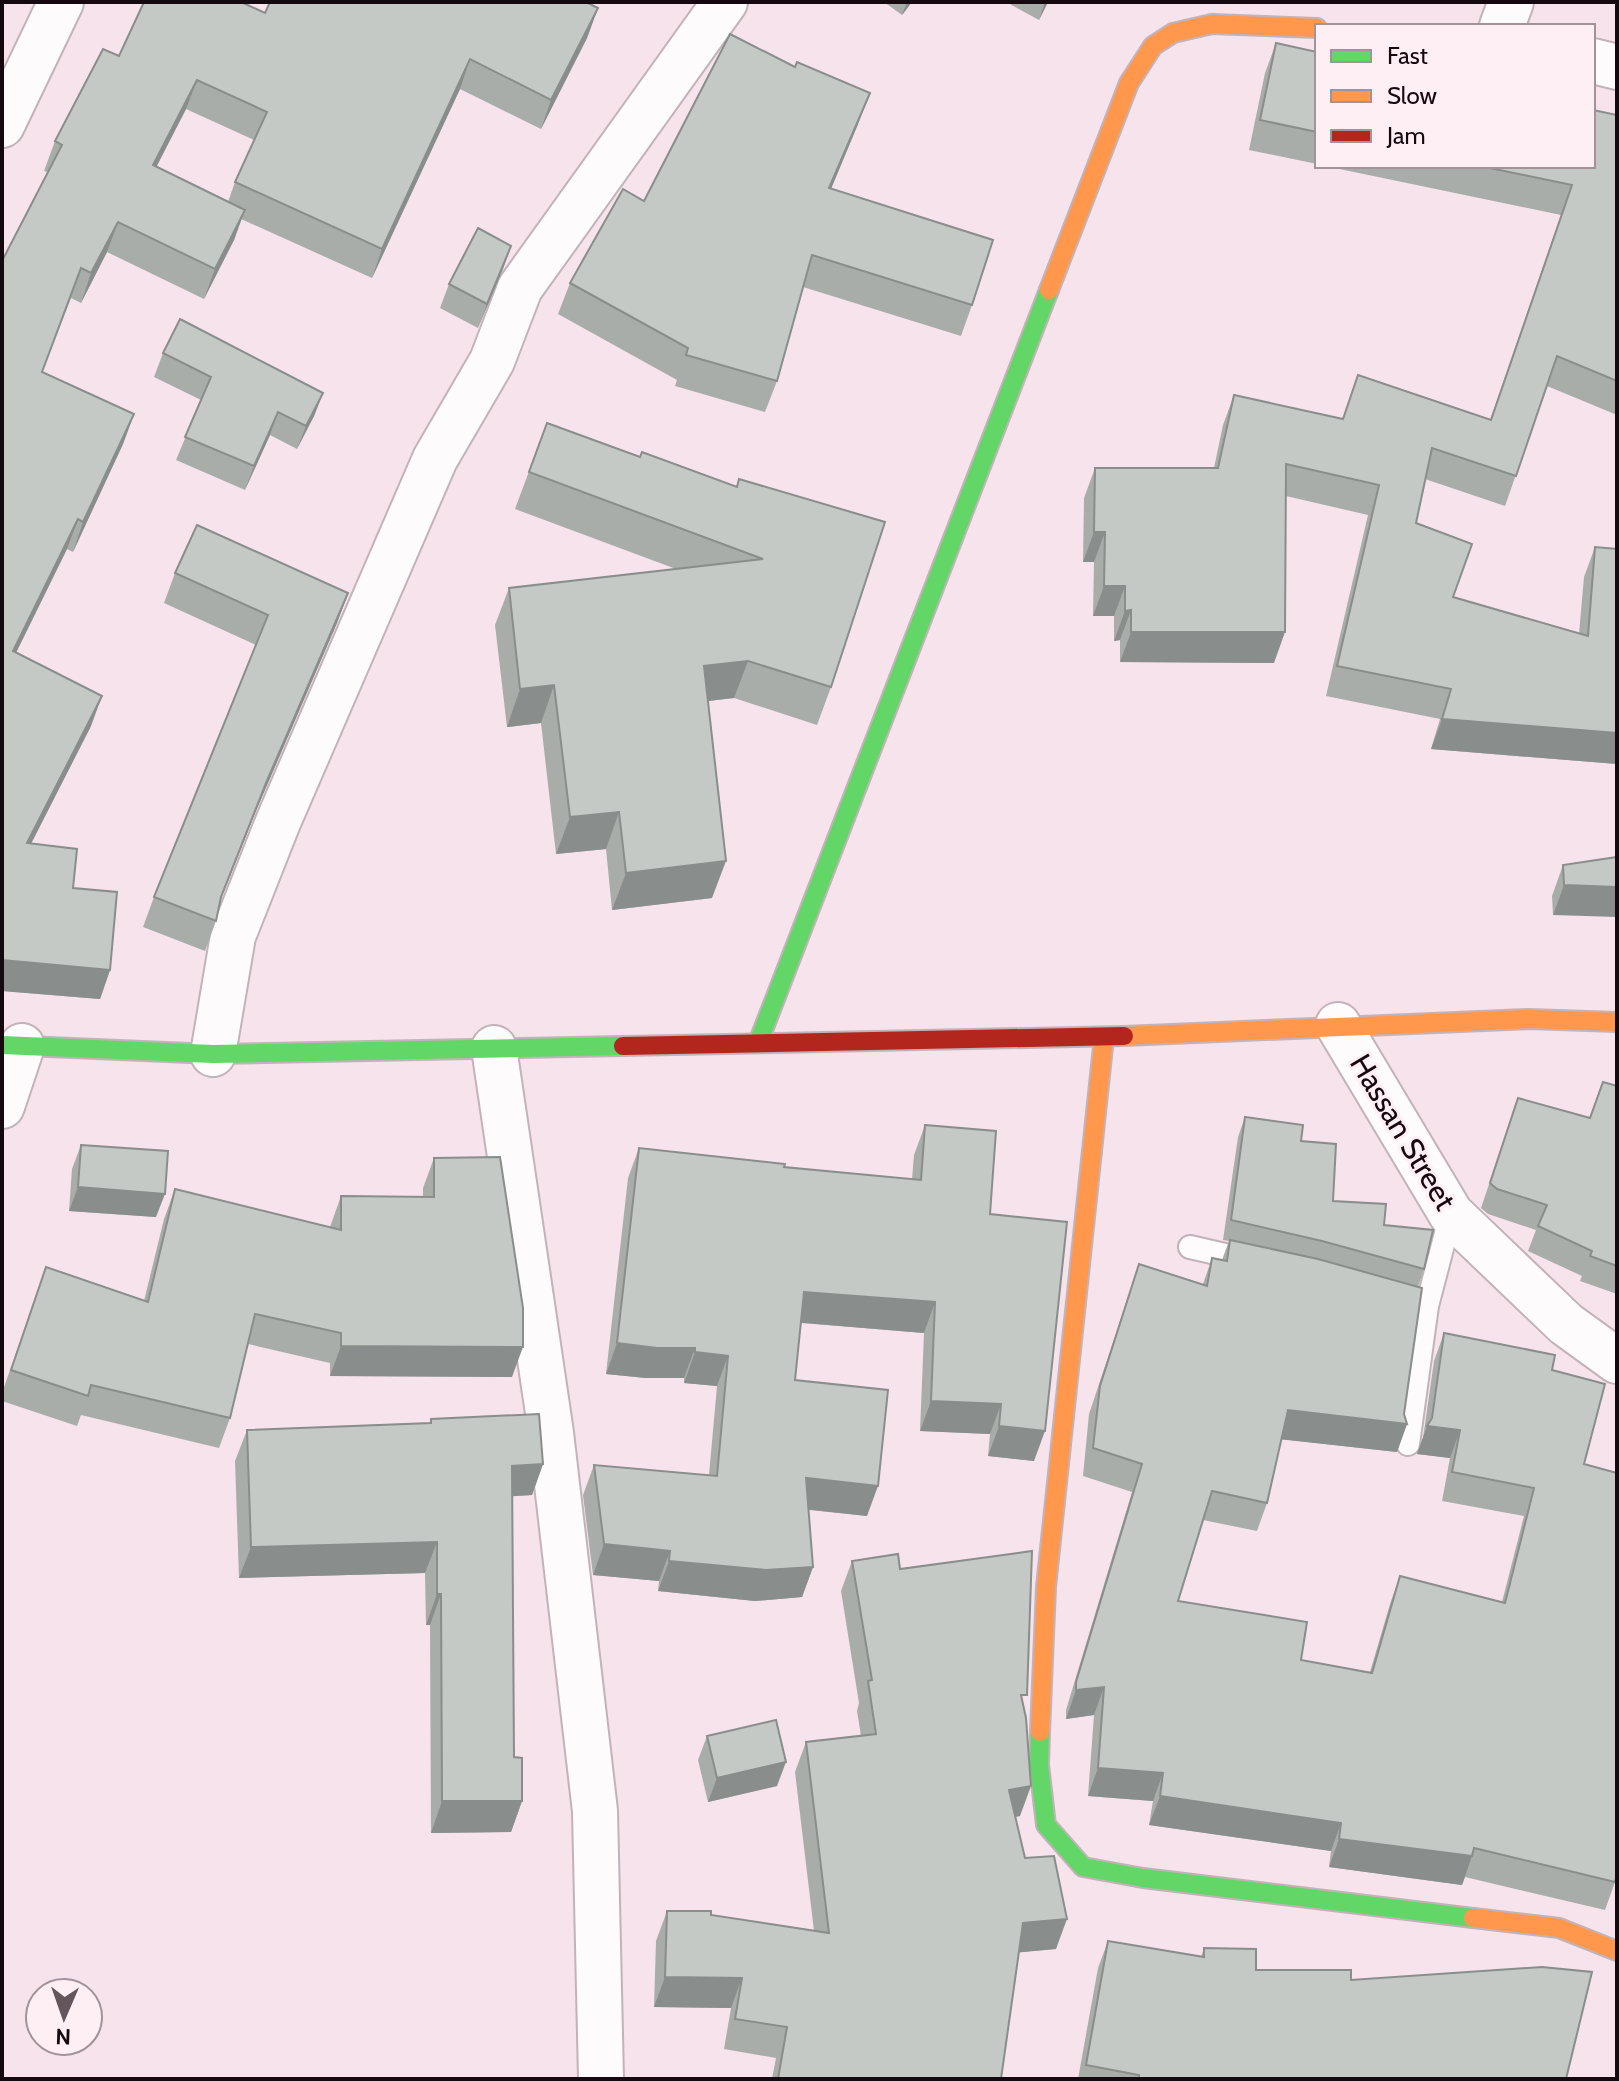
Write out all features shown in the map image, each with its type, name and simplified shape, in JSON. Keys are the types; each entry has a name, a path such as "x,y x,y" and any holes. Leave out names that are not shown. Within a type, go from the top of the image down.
{"street":[{"path":"2,125 61,2"},
{"path":"213,1054 233,936 278,822 435,459 492,361 520,288 725,2"},
{"path":"1503,24 1511,2"},
{"path":"758,1043 1129,83 1156,42 1189,27 1239,24 1315,28"},
{"path":"1595,62 1617,67"},
{"path":"2,1106 12,1046 213,1054 1104,1037 1529,1019 1617,1022"},
{"name":"Hassan Street","path":"1338,1025 1451,1214 1566,1324 1617,1361"},
{"path":"1104,1037 1046,1587 1039,1765 1046,1825 1083,1867 1143,1878 1559,1928 1617,1951"},
{"path":"494,1048 551,1433 595,1811 601,2079"}],"lane":[{"path":"1408,1444 1420,1304 1451,1214"},
{"path":"1190,1247 1266,1264"}],"building":[{"path":"144,2 241,2 265,13 270,2 586,2 598,8 551,100 470,59 382,249 235,182 267,112 197,80 153,165 245,210 215,269 118,222 91,273 81,268 42,372 134,414 83,522 78,519 13,651 102,696 27,843 77,849 73,888 117,892 110,970 2,960 2,261 62,145 55,141 103,49 119,56"},
{"path":"730,34 795,67 797,62 870,93 829,188 993,240 972,305 812,255 777,381 686,355 688,348 570,283 623,189 644,201"},
{"path":"1276,43 1315,52 1315,132 1260,120"},
{"path":"1595,110 1617,115 1617,381 1557,356 1516,476 1432,448 1416,523 1472,544 1453,597 1588,636 1595,547 1617,549 1617,733 1442,719 1451,689 1337,666 1379,485 1286,464 1285,632 1131,632 1131,610 1125,611 1125,586 1104,586 1105,532 1094,532 1095,468 1218,468 1234,395 1343,419 1358,375 1491,420 1572,185 1490,168 1595,168"},
{"path":"478,228 511,246 487,304 449,284"},
{"path":"180,319 323,393 306,426 278,412 254,466 185,437 211,377 163,353"},
{"path":"547,423 640,457 642,452 737,487 739,479 885,522 831,687 748,661 704,666 726,861 626,873 619,812 570,817 554,685 520,689 509,588 763,559 529,472"},
{"path":"197,525 348,593 266,783 221,897 216,921 154,897 268,615 175,573"},
{"path":"1617,857 1617,887 1564,885 1563,865"},
{"path":"1603,1082 1617,1086 1617,1266 1590,1256 1592,1251 1538,1226 1547,1205 1497,1189 1490,1183 1518,1098 1590,1118"},
{"path":"1245,1117 1303,1125 1301,1141 1336,1144 1333,1201 1386,1204 1384,1225 1433,1230 1424,1269 1231,1220"},
{"path":"925,1125 996,1131 990,1214 1067,1222 1045,1431 999,1426 1001,1404 931,1401 935,1302 804,1292 795,1380 888,1390 878,1486 806,1478 813,1567 766,1570 669,1561 670,1551 604,1544 594,1465 717,1476 728,1356 695,1352 695,1348 657,1348 617,1343 639,1148 785,1164 784,1167 921,1180"},
{"path":"81,1145 168,1151 165,1194 78,1187"},
{"path":"500,1157 523,1308 523,1347 341,1346 341,1333 255,1314 230,1418 91,1385 88,1396 11,1370 46,1267 148,1302 175,1189 341,1230 341,1196 434,1197 434,1158"},
{"path":"1230,1240 1318,1259 1422,1288 1404,1414 1407,1424 1288,1410 1267,1503 1212,1491 1178,1601 1307,1622 1301,1660 1372,1673 1400,1576 1505,1603 1534,1488 1452,1472 1460,1430 1427,1426 1432,1418 1444,1333 1555,1355 1552,1370 1605,1384 1584,1464 1617,1473 1615,1882 1474,1848 1472,1856 1339,1839 1341,1823 1160,1796 1163,1773 1098,1768 1104,1687 1076,1690 1076,1682 1142,1464 1093,1448 1100,1386 1139,1264 1207,1286 1212,1258 1227,1261"},
{"path":"539,1414 543,1464 512,1466 514,1757 522,1758 522,1801 442,1801 441,1594 437,1594 437,1542 251,1547 247,1430 431,1423 431,1419"},
{"path":"1032,1551 1027,1695 1021,1695 1026,1718 1031,1786 1009,1790 1025,1858 1054,1856 1067,1919 1023,1923 1001,2079 778,2079 787,2027 735,2019 742,1978 665,1977 667,1911 711,1911 711,1915 829,1933 806,1742 876,1734 868,1681 872,1680 852,1561 898,1554 900,1569"},
{"path":"776,1720 786,1762 717,1778 707,1736"},
{"path":"1108,1941 1204,1957 1204,1948 1256,1949 1256,1970 1351,1970 1351,1980 1542,1967 1592,1972 1566,2079 1139,2079 1139,2075 1086,2065"}],"traffic: fast":[{"path":"758,1043 1049,290"},
{"path":"2,1045 213,1054 623,1046"},
{"path":"1040,1732 1039,1765 1046,1825 1083,1867 1143,1878 1473,1918"}],"traffic: slow":[{"path":"1049,290 1129,83 1153,46 1173,33 1212,24 1315,28"},
{"path":"1124,1036 1529,1019 1617,1022"},
{"path":"1040,1732 1046,1587 1104,1037"},
{"path":"1473,1918 1559,1928 1617,1951"}],"traffic: jam":[{"path":"623,1046 1124,1036"}]}
